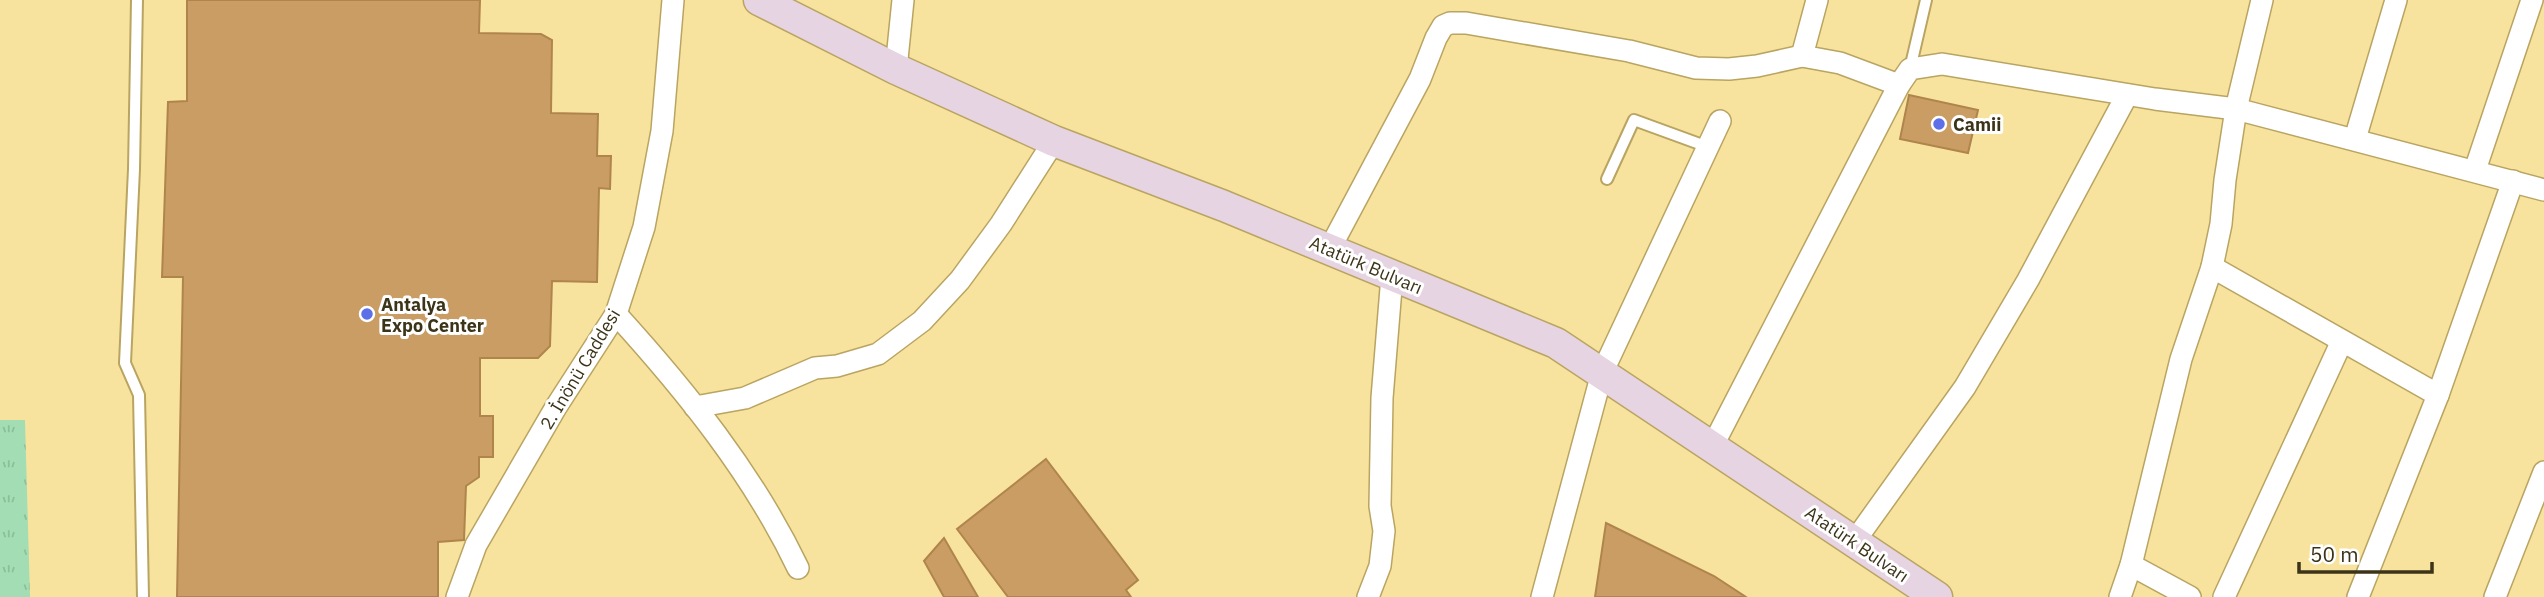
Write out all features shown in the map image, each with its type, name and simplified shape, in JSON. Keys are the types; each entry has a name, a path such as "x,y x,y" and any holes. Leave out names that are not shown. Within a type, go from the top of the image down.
{"street":[{"name":"2. İnönü Caddesi","path":"457,597 477,545 556,407 616,314 644,226 657,159 662,131 673,0"},
{"name":"Atatürk Bulvarı","path":"759,0 896,69 1054,141 1224,206 1556,342 1937,597"},
{"path":"896,69 903,0"},
{"path":"1802,56 1817,0"},
{"path":"2120,597 2131,565 2181,359 2213,267 2236,109 2262,0"},
{"path":"2355,139 2396,0"},
{"path":"2475,170 2532,0"},
{"path":"1329,250 1420,79 1436,38 1443,26 1450,23 1466,23 1629,51 1696,68 1757,66 1802,56 1905,77 1942,64 2127,95 2236,109 2544,190"},
{"path":"1712,447 1905,77"},
{"path":"1854,542 1965,387 2028,280 2127,95"},
{"path":"1542,597 1602,373 1720,121"},
{"path":"695,408 745,398 815,368 837,366 878,354 922,321 960,280 1001,224 1054,141"},
{"path":"2358,597 2438,395 2513,181"},
{"path":"2213,267 2438,395"},
{"path":"1368,597 1380,566 1384,531 1380,506 1382,398 1392,276"},
{"path":"616,314 669,372 745,475 778,527 798,568"},
{"path":"2224,597 2342,341"},
{"path":"2495,597 2544,472"},
{"path":"2131,565 2190,597"}],"lane":[{"path":"137,0 134,169 125,363 139,396 143,597"},
{"path":"1905,77 1926,0"},
{"path":"1607,179 1634,120 1708,147"}],"green space":[{"path":"0,420 25,420 30,597 0,597"}],"building":[{"name":"Antalya Expo Center","path":"187,0 480,0 479,33 541,34 552,40 551,113 598,114 597,156 611,156 610,189 599,188 597,282 552,281 550,346 538,358 480,358 480,416 493,416 493,457 479,457 479,477 466,486 464,540 438,542 438,597 177,597 183,277 162,277 168,102 187,101"},
{"name":"Camii","path":"1909,95 1978,110 1968,153 1900,139"},
{"path":"1046,459 1138,580 1126,590 1131,597 1008,597 957,529"},
{"path":"1606,523 1714,576 1746,597 1595,597"},
{"path":"944,538 978,597 944,597 924,561"}],"place":[{"name":"Camii","path":"1939,124"},
{"name":"Antalya Expo Center","path":"367,314"}]}
